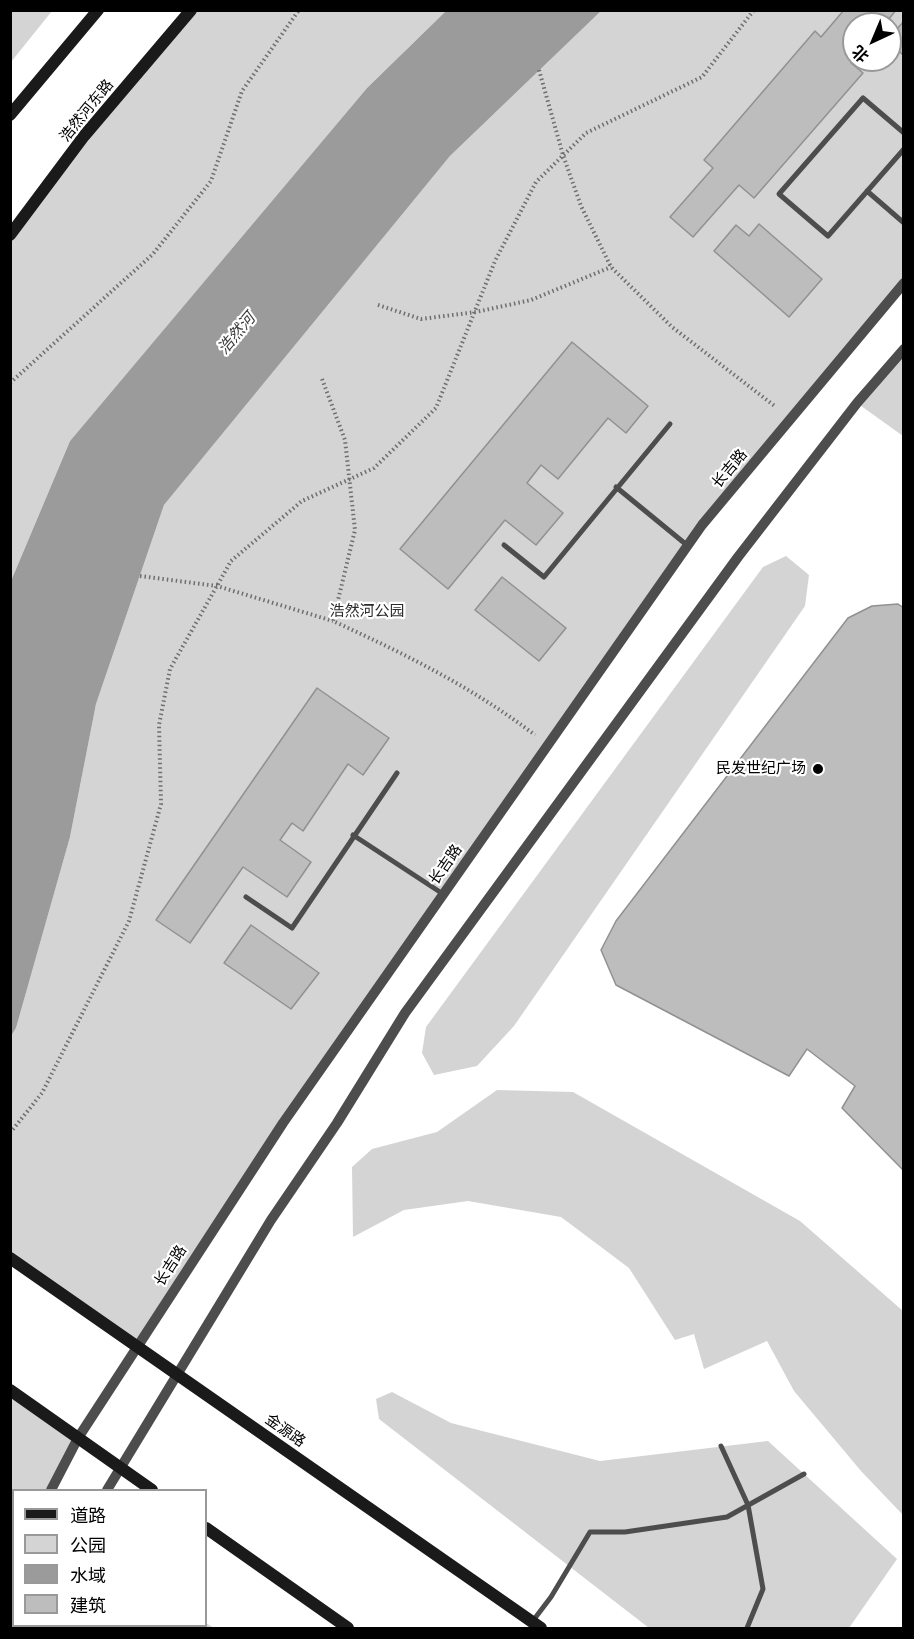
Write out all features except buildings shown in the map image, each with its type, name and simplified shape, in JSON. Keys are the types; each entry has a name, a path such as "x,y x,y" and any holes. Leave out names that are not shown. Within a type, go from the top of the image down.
{"main road":[{"path":"10,115 98,10"},
{"name":"浩然河东路","path":"10,235 84,136 191,10"},
{"name":"金源路","path":"10,1258 537,1625"},
{"path":"10,1390 149,1489"},
{"path":"207,1529 348,1629"}],"street":[{"path":"903,133 863,98 779,194 828,236 903,149"},
{"path":"867,191 903,223"},
{"name":"长吉路","path":"52,1489 78,1438 283,1123 548,744 688,546 903,283"},
{"path":"108,1489 271,1220 337,1123 405,1013 738,556 857,403 903,349"},
{"path":"504,545 544,577 670,424"},
{"path":"616,487 688,546"},
{"path":"246,897 292,928 353,835 398,773"},
{"path":"353,835 443,894"},
{"path":"721,1446 748,1505 763,1589 747,1629"},
{"path":"537,1625 590,1532 625,1532 727,1517 804,1474"}],"path":[{"path":"10,383 153,254 211,181 242,91 299,10"},
{"path":"10,1133 42,1093 129,921 162,804 159,725 170,669 231,561 302,501 374,468 436,408 495,261 536,182 586,133 702,76 754,10"},
{"path":"539,70 563,155 581,206 611,267 672,327 791,419"},
{"path":"378,305 421,319 476,312 531,300 611,267"},
{"path":"322,379 345,440 355,530 333,621"},
{"path":"140,576 217,586 333,621 422,662 489,700 548,744"}],"green space":[{"path":"10,11 52,11 11,62"},
{"path":"191,11 446,11 367,88 70,441 11,581 11,235"},
{"name":"浩然河公园","path":"601,11 903,11 903,283 702,525 283,1123 137,1346 11,1257 11,1036 16,1028 70,837 96,704 164,505 450,156"},
{"path":"903,349 903,436 857,403"},
{"path":"786,556 809,575 805,606 514,1026 477,1066 434,1075 422,1053 426,1027 763,567"},
{"path":"497,1090 573,1092 800,1221 903,1311 903,1515 861,1471 794,1391 767,1341 704,1369 694,1334 675,1340 629,1268 561,1217 468,1201 404,1210 353,1237 352,1167 372,1149 437,1132"},
{"path":"11,1390 78,1438 52,1489 12,1489 11,1569"},
{"path":"392,1392 451,1423 600,1461 768,1441 897,1559 849,1628 649,1628 379,1419 376,1399"},
{"path":"207,1624 214,1628 77,1628 207,1627"}],"water":[{"name":"浩然河","path":"446,11 601,11 450,156 164,505 96,704 70,837 16,1028 11,1036 11,581 70,441 367,88"}],"place":[{"name":"民发世纪广场","path":"818,769"}]}
